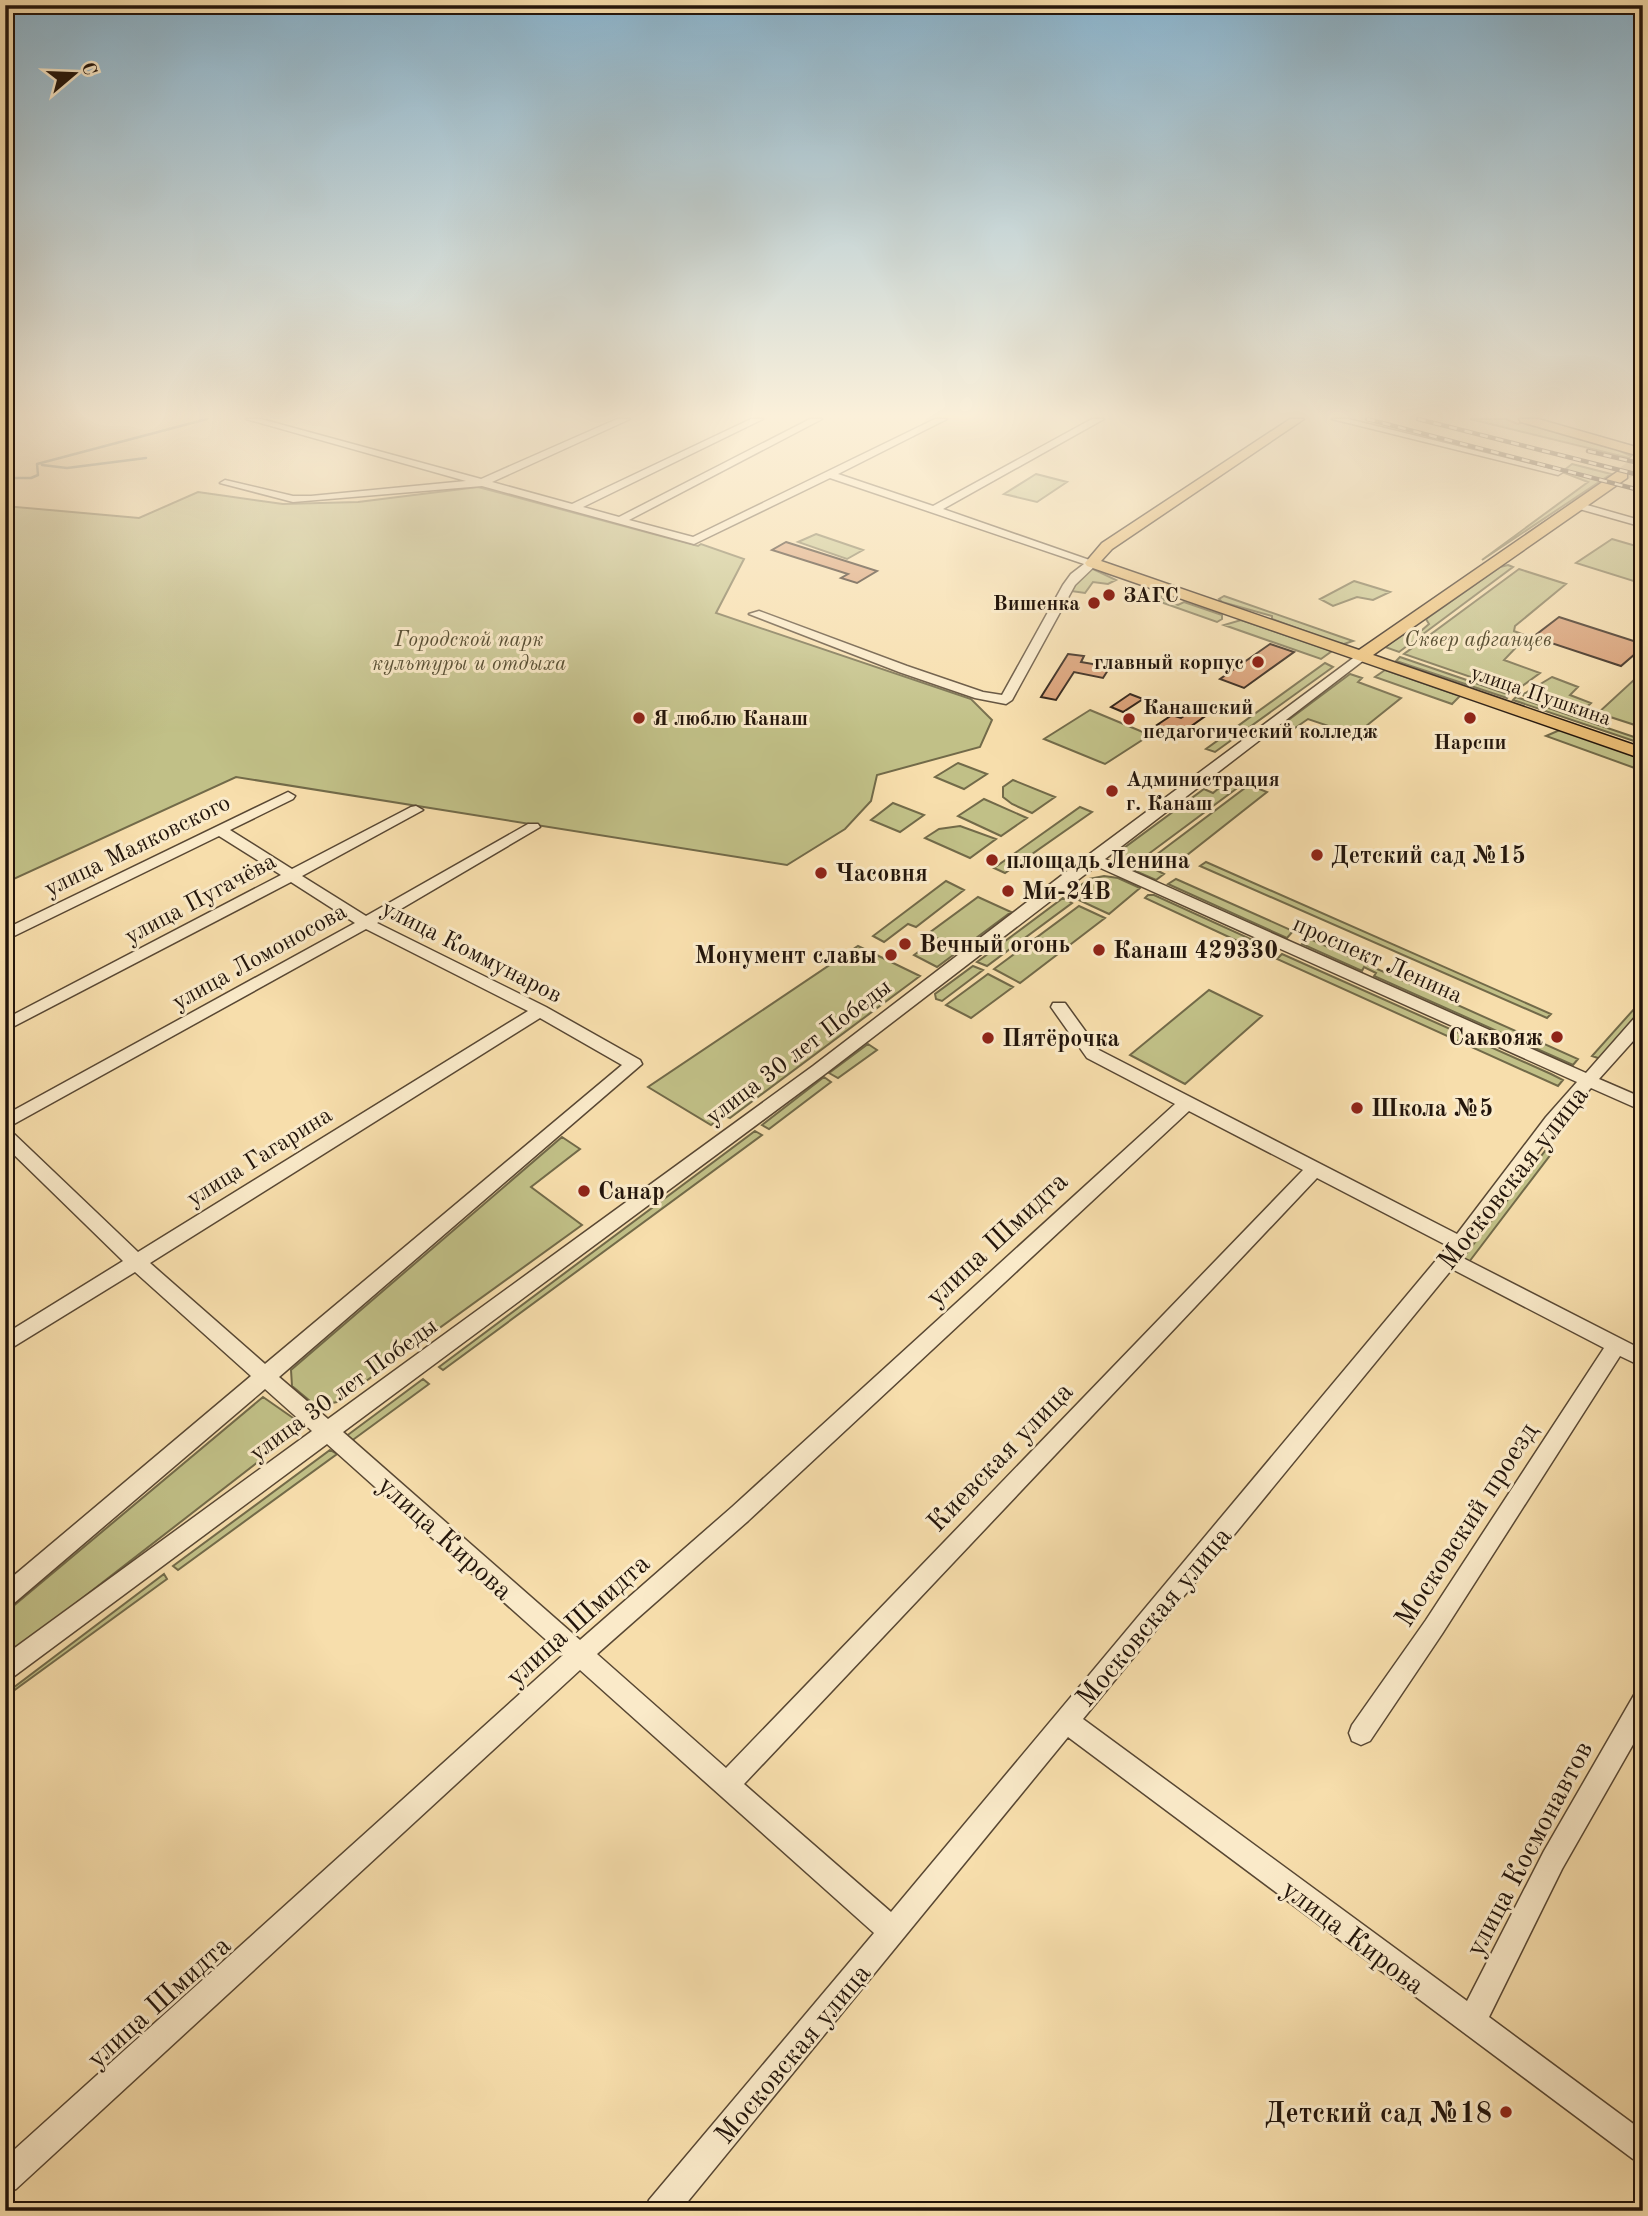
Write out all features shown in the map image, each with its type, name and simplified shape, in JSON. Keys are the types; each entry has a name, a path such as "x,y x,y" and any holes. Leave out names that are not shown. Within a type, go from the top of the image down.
{"main road":[{"path":"1092,563 1107,546 1142,522"},
{"name":"улица 30 лет Победы","path":"1360,657 1556,522"},
{"name":"улица Пушкина","path":"1092,563 1207,604"},
{"name":"улица Пушкина","path":"1360,657 1643,754"}],"street":[{"path":"624,522 694,541 731,522"},
{"name":"улица Пушкина","path":"974,522 1092,563"},
{"path":"755,614 975,694 1006,700 1069,585 1075,576 1092,563"},
{"name":"улица Пушкина","path":"1207,604 1360,657"},
{"name":"улица 30 лет Победы","path":"5,1669 819,1070 1051,890 1360,657"},
{"name":"улица Маяковского","path":"5,935 288,796"},
{"name":"улица Пугачёва","path":"5,1026 416,810"},
{"name":"улица Ломоносова","path":"5,1123 534,827"},
{"name":"улица Коммунаров","path":"220,830 366,923 540,1011 634,1064 265,1375"},
{"name":"проспект Ленина","path":"1092,859 1643,1105"},
{"path":"1059,1007 1070,1020 1080,1041 1093,1054 1315,1169 1616,1346 1643,1359"},
{"name":"улица Гагарина","path":"5,1344 540,1011"},
{"name":"Московская улица","path":"660,2211 1455,1252 1535,1142 1643,1019"},
{"name":"улица Шмидта","path":"5,2178 579,1656 740,1514 1187,1103"},
{"name":"улица Кирова","path":"5,1135 136,1262 893,1932"},
{"name":"Киевская улица","path":"727,1784 1315,1169"},
{"name":"Московский проезд","path":"1361,1733 1434,1627 1616,1346"},
{"path":"5,1597 265,1375"},
{"name":"улица Космонавтов","path":"1471,2023 1553,1860 1643,1703"},
{"name":"улица Кирова","path":"1066,1721 1643,2149"}],"green space":[{"name":"Городской парк культуры и отдыха","path":"5,522 610,522 698,546 701,544 744,559 716,613 971,699 992,720 980,747 877,775 871,801 845,829 787,865 236,777 5,883"},
{"path":"1533,522 1538,522 1482,560"},
{"path":"816,534 863,550 847,559 798,542"},
{"path":"1612,539 1643,548 1643,584 1576,563"},
{"path":"1500,567 1513,567 1399,652 1385,647 1402,635 1422,630 1429,624 1426,619"},
{"path":"1083,569 1093,569 1116,580 1108,584 1093,582 1085,593 1071,591"},
{"name":"Сквер афганцев","path":"1519,569 1566,584 1515,626 1514,631 1527,636 1504,660 1540,673 1514,692 1404,654"},
{"path":"1354,581 1390,592 1373,600 1357,597 1333,606 1320,599"},
{"path":"1160,594 1160,598 1178,605 1184,602 1222,615 1222,619 1217,622 1152,599"},
{"path":"1224,596 1353,641 1337,643 1272,619 1272,616 1222,602 1219,599"},
{"path":"1241,620 1332,651 1321,659 1224,625"},
{"path":"1400,657 1510,695 1507,698 1396,661"},
{"path":"1325,663 1333,667 1215,752 1206,749"},
{"path":"1385,670 1460,696 1452,704 1375,677"},
{"path":"1350,674 1362,678 1358,682 1401,698 1355,735 1308,719 1282,737 1271,733"},
{"path":"1552,677 1578,687 1570,695 1591,703 1579,714 1522,695"},
{"path":"1636,678 1643,680 1643,721 1638,726 1598,713"},
{"path":"1516,697 1643,740 1643,744 1513,700"},
{"path":"1090,710 1150,735 1105,764 1044,739"},
{"path":"1562,729 1643,757 1643,771 1546,736"},
{"path":"958,763 987,774 964,789 935,777"},
{"path":"1224,775 1244,783 1139,861 1164,874 1156,880 1126,867 1120,856 1124,848 1204,789 1213,793 1225,783 1218,779"},
{"path":"1013,780 1055,797 1032,813 1003,797 1003,787"},
{"path":"1249,785 1267,792 1168,870 1148,861"},
{"path":"984,799 1027,818 1001,836 958,816"},
{"path":"893,803 924,815 900,832 871,820"},
{"path":"1080,807 1092,812 1005,873 994,868"},
{"path":"960,826 996,839 970,858 925,838 939,829"},
{"path":"1206,862 1551,1014 1547,1018 1200,866"},
{"path":"1104,876 1118,878 1140,888 1109,914 1068,895 1089,879"},
{"path":"1176,879 1293,931 1287,938 1168,884"},
{"path":"946,881 964,890 916,927 908,924 884,942 873,936"},
{"path":"1154,895 1266,946 1261,952 1145,898"},
{"path":"978,897 1011,912 937,967 914,955 937,938 929,933"},
{"path":"1063,898 1072,903 987,966 977,962"},
{"path":"1079,906 1105,918 1020,983 994,969"},
{"path":"1308,938 1578,1059 1573,1065 1374,976 1376,973 1364,967 1362,971 1302,944"},
{"path":"858,946 920,976 730,1118 724,1116 711,1125 648,1087"},
{"path":"1282,954 1563,1080 1558,1086 1277,959"},
{"path":"973,966 983,970 942,1001 936,999 935,994"},
{"path":"988,974 1013,987 971,1018 946,1005"},
{"path":"1209,990 1262,1016 1185,1084 1130,1055"},
{"path":"1643,999 1643,1011 1601,1059 1592,1056"},
{"path":"868,1044 877,1050 838,1078 829,1073"},
{"path":"824,1077 831,1082 769,1129 762,1125"},
{"path":"755,1131 762,1135 443,1370 439,1367"},
{"path":"562,1137 580,1149 531,1187 582,1225 337,1402 316,1406 292,1386 291,1370"},
{"path":"1545,1151 1551,1154 1469,1262 1463,1258"},
{"path":"423,1379 429,1384 350,1442 345,1437"},
{"path":"263,1397 296,1420 298,1431 5,1658 5,1613"},
{"path":"330,1450 337,1454 178,1570 173,1566"},
{"path":"164,1574 167,1579 5,1697 5,1694"}],"building":[{"path":"786,542 877,571 857,583 841,578 848,574 772,550"},
{"path":"1559,617 1643,644 1643,647 1621,666 1533,637"},
{"name":"главный корпус","path":"1270,644 1294,652 1244,688 1220,679"},
{"name":"главный корпус","path":"1068,654 1084,656 1081,662 1110,667 1103,678 1074,672 1056,700 1041,697"},
{"path":"1130,694 1143,699 1123,712 1111,707"},
{"path":"1190,712 1204,717 1180,734 1157,725 1172,715 1181,718"}],"place":[{"name":"ЗАГС","path":"1109,595"},
{"name":"Вишенка","path":"1094,603"},
{"name":"главный корпус","path":"1258,662"},
{"name":"Я люблю Канаш","path":"639,718"},
{"name":"Нарспи","path":"1470,718"},
{"name":"Канашский педагогический колледж","path":"1129,719"},
{"name":"Администрация г. Канаш","path":"1112,791"},
{"name":"Детский сад №15","path":"1317,855"},
{"name":"площадь Ленина","path":"992,860"},
{"name":"Часовня","path":"821,873"},
{"name":"Ми-24В","path":"1008,891"},
{"name":"Вечный огонь","path":"905,944"},
{"name":"Канаш 429330","path":"1099,950"},
{"name":"Монумент славы","path":"891,955"},
{"name":"Саквояж","path":"1557,1037"},
{"name":"Пятёрочка","path":"988,1038"},
{"name":"Школа №5","path":"1357,1108"},
{"name":"Санар","path":"584,1191"},
{"name":"Детский сад №18","path":"1506,2112"}]}
